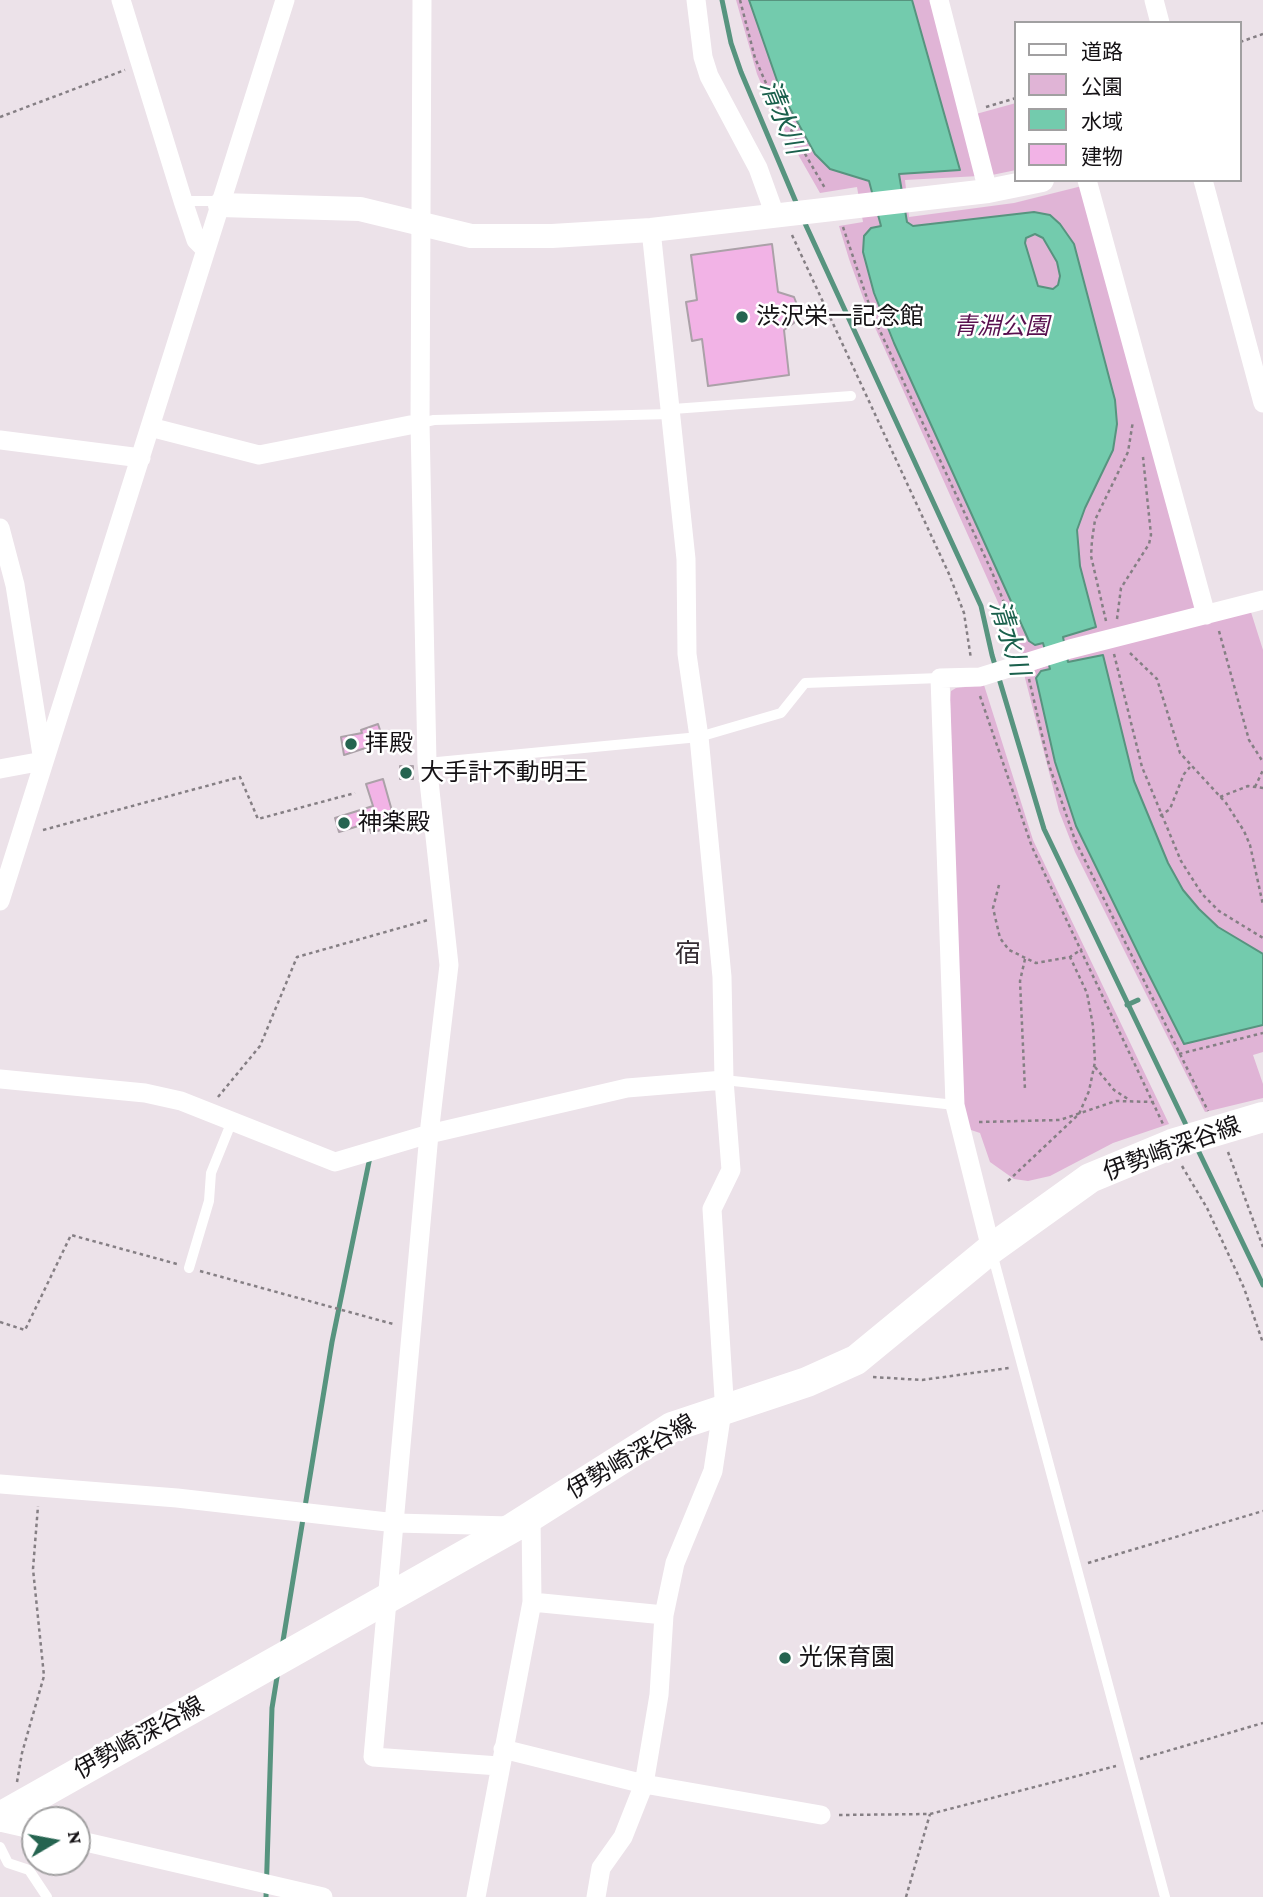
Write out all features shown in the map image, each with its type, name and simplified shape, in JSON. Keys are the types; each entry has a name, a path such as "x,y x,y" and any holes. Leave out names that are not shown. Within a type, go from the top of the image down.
{"main road":[{"name":"伊勢崎深谷線","path":"4,1816 523,1521 672,1427 807,1382 856,1360 991,1249 1090,1178 1171,1139 1214,1126 1263,1117"}],"street":[{"path":"121,0 196,240 205,249"},
{"path":"0,901 285,0"},
{"path":"422,0 420,423 427,763 449,965 429,1134 390,1597 373,1757 501,1757 821,1815"},
{"path":"696,0 703,57 709,76 783,219"},
{"path":"939,0 988,191"},
{"path":"1154,0 1159,21"},
{"path":"220,205 360,209 449,233 496,237 651,230 783,219 837,207 988,191 1032,182"},
{"path":"1088,182 1206,615"},
{"path":"1204,182 1263,403"},
{"path":"596,1897 601,1868 623,1837 644,1783 659,1695 664,1615 675,1563 713,1471 723,1409 712,1209 731,1170 724,1080 723,977 699,737 687,654 686,559 673,412 651,230"},
{"path":"150,428 259,455 420,423"},
{"path":"0,440 141,458"},
{"path":"0,528 15,585 43,761"},
{"path":"991,1249 955,1105 940,678 977,677 1027,665 1070,649 1263,600"},
{"path":"0,769 43,761"},
{"path":"0,1079 145,1093 181,1101 335,1162 429,1134 627,1088 724,1080"},
{"path":"0,1484 165,1497 396,1523 523,1521 531,1602 476,1897"},
{"path":"531,1602 664,1615"},
{"path":"4,1816 21,1824"},
{"path":"91,1843 323,1897"}],"lane":[{"path":"183,201 212,201 220,205"},
{"path":"420,423 434,420 673,412 851,396"},
{"path":"427,763 699,737 781,713 805,684 812,682 940,678"},
{"path":"724,1080 955,1105"},
{"path":"189,1268 209,1201 211,1173 232,1121"},
{"path":"991,1249 1165,1897"},
{"path":"0,1847 8,1863 29,1870 47,1897"}],"path":[{"path":"740,0 755,58 772,97 837,207 873,316 992,572 1027,665 1049,765 1075,840 1214,1126 1263,1247"},
{"path":"1242,40 1263,34"},
{"path":"0,117 141,64"},
{"path":"969,112 1014,99"},
{"path":"783,219 964,612 977,677 1032,847 1239,1277 1263,1343"},
{"path":"1108,632 1091,556 1092,540 1095,520 1128,452 1133,416"},
{"path":"1133,425 1141,429"},
{"path":"1119,628 1116,608 1121,588 1149,544 1151,535 1142,452"},
{"path":"1219,631 1249,740 1263,762"},
{"path":"1112,646 1142,766 1160,816 1181,861 1202,894 1219,911 1263,938"},
{"path":"1126,648 1157,679 1180,753 1236,816 1250,845 1263,905"},
{"path":"1160,816 1170,809 1184,774 1191,767"},
{"path":"1255,787 1263,770"},
{"path":"22,828 41,830 240,777 258,819 355,793"},
{"path":"1220,797 1248,786 1263,788"},
{"path":"999,885 993,908 1000,938 1009,950 1036,963 1070,957 1082,949"},
{"path":"206,1111 260,1046 297,957 444,915"},
{"path":"1008,1181 1079,1114 1086,1102 1094,1066 1093,1026 1087,993 1070,957"},
{"path":"1025,959 1020,981 1025,1090"},
{"path":"1179,1054 1263,1033"},
{"path":"1094,1066 1114,1090 1130,1101"},
{"path":"972,1123 1060,1120 1116,1101 1154,1102"},
{"path":"0,1322 25,1330 71,1235 413,1329"},
{"path":"872,1377 922,1380 1023,1366"},
{"path":"4,1816 44,1676 33,1569 40,1488"},
{"path":"1076,1566 1263,1511"},
{"path":"821,1815 930,1814 1129,1762 1263,1723"},
{"path":"906,1897 930,1814"}],"green space":[{"name":"青淵公園","path":"736,0 932,0 979,176 905,180 909,217 1014,203 1082,186 1195,608 1022,656 869,314 849,259 839,226 863,222 857,187 820,193 771,107 757,74"},
{"path":"1014,104 1014,170 992,175 976,114"},
{"path":"1250,609 1263,650 1263,1052 1253,1055 1263,1084 1263,1098 1205,1112 1075,852 1059,811 1024,674 1073,656"},
{"path":"984,685 1033,840 1169,1124 1113,1143 1050,1176 1028,1181 1014,1179 990,1162 980,1133 968,1129 962,1103 950,700 951,691 956,688"}],"water":[{"name":"青淵公園","path":"749,0 912,0 960,170 899,174 907,222 913,226 1034,212 1050,215 1074,244 1115,400 1117,424 1113,450 1077,530 1080,566 1096,627 1063,637 1068,662 1103,655 1134,781 1168,863 1183,890 1199,909 1218,927 1263,954 1263,1025 1184,1044 1076,826 1055,762 1036,678 1041,671 1050,669 1043,643 1035,645 1029,641 874,293 863,252 864,236 871,228 881,226 869,181 830,169 815,154 781,92","holes":["1035,234 1043,238 1057,262 1060,276 1058,285 1053,289 1038,286 1025,243 1026,238"]}],"building":[{"path":"772,244 778,292 794,297 799,310 794,323 784,330 789,375 708,386 702,339 692,341 686,302 697,300 691,255"},
{"path":"378,724 384,742 344,755 341,737 362,733 361,730"},
{"name":"大手計不動明王","path":"400,766 413,766 413,779 400,779"},
{"path":"383,779 392,811 396,810 400,824 371,833 368,823 339,832 335,818 373,806 366,784"}],"waterway":[{"name":"清水川","path":"722,0 731,43 741,72 798,207"},
{"name":"清水川","path":"803,219 981,606 992,655 1044,829 1188,1129"},
{"path":"1127,1005 1138,1000"},
{"name":"清水川","path":"1197,1148 1263,1285"},
{"path":"282,1647 332,1342 370,1157"},
{"path":"266,1897 272,1708 278,1671"}],"place":[{"name":"渋沢栄一記念館","path":"742,317"},
{"name":"拝殿","path":"351,744"},
{"name":"大手計不動明王","path":"406,773"},
{"name":"神楽殿","path":"344,823"},
{"name":"光保育園","path":"785,1658"}],"district":[{"name":"宿","path":"688,954"}]}
